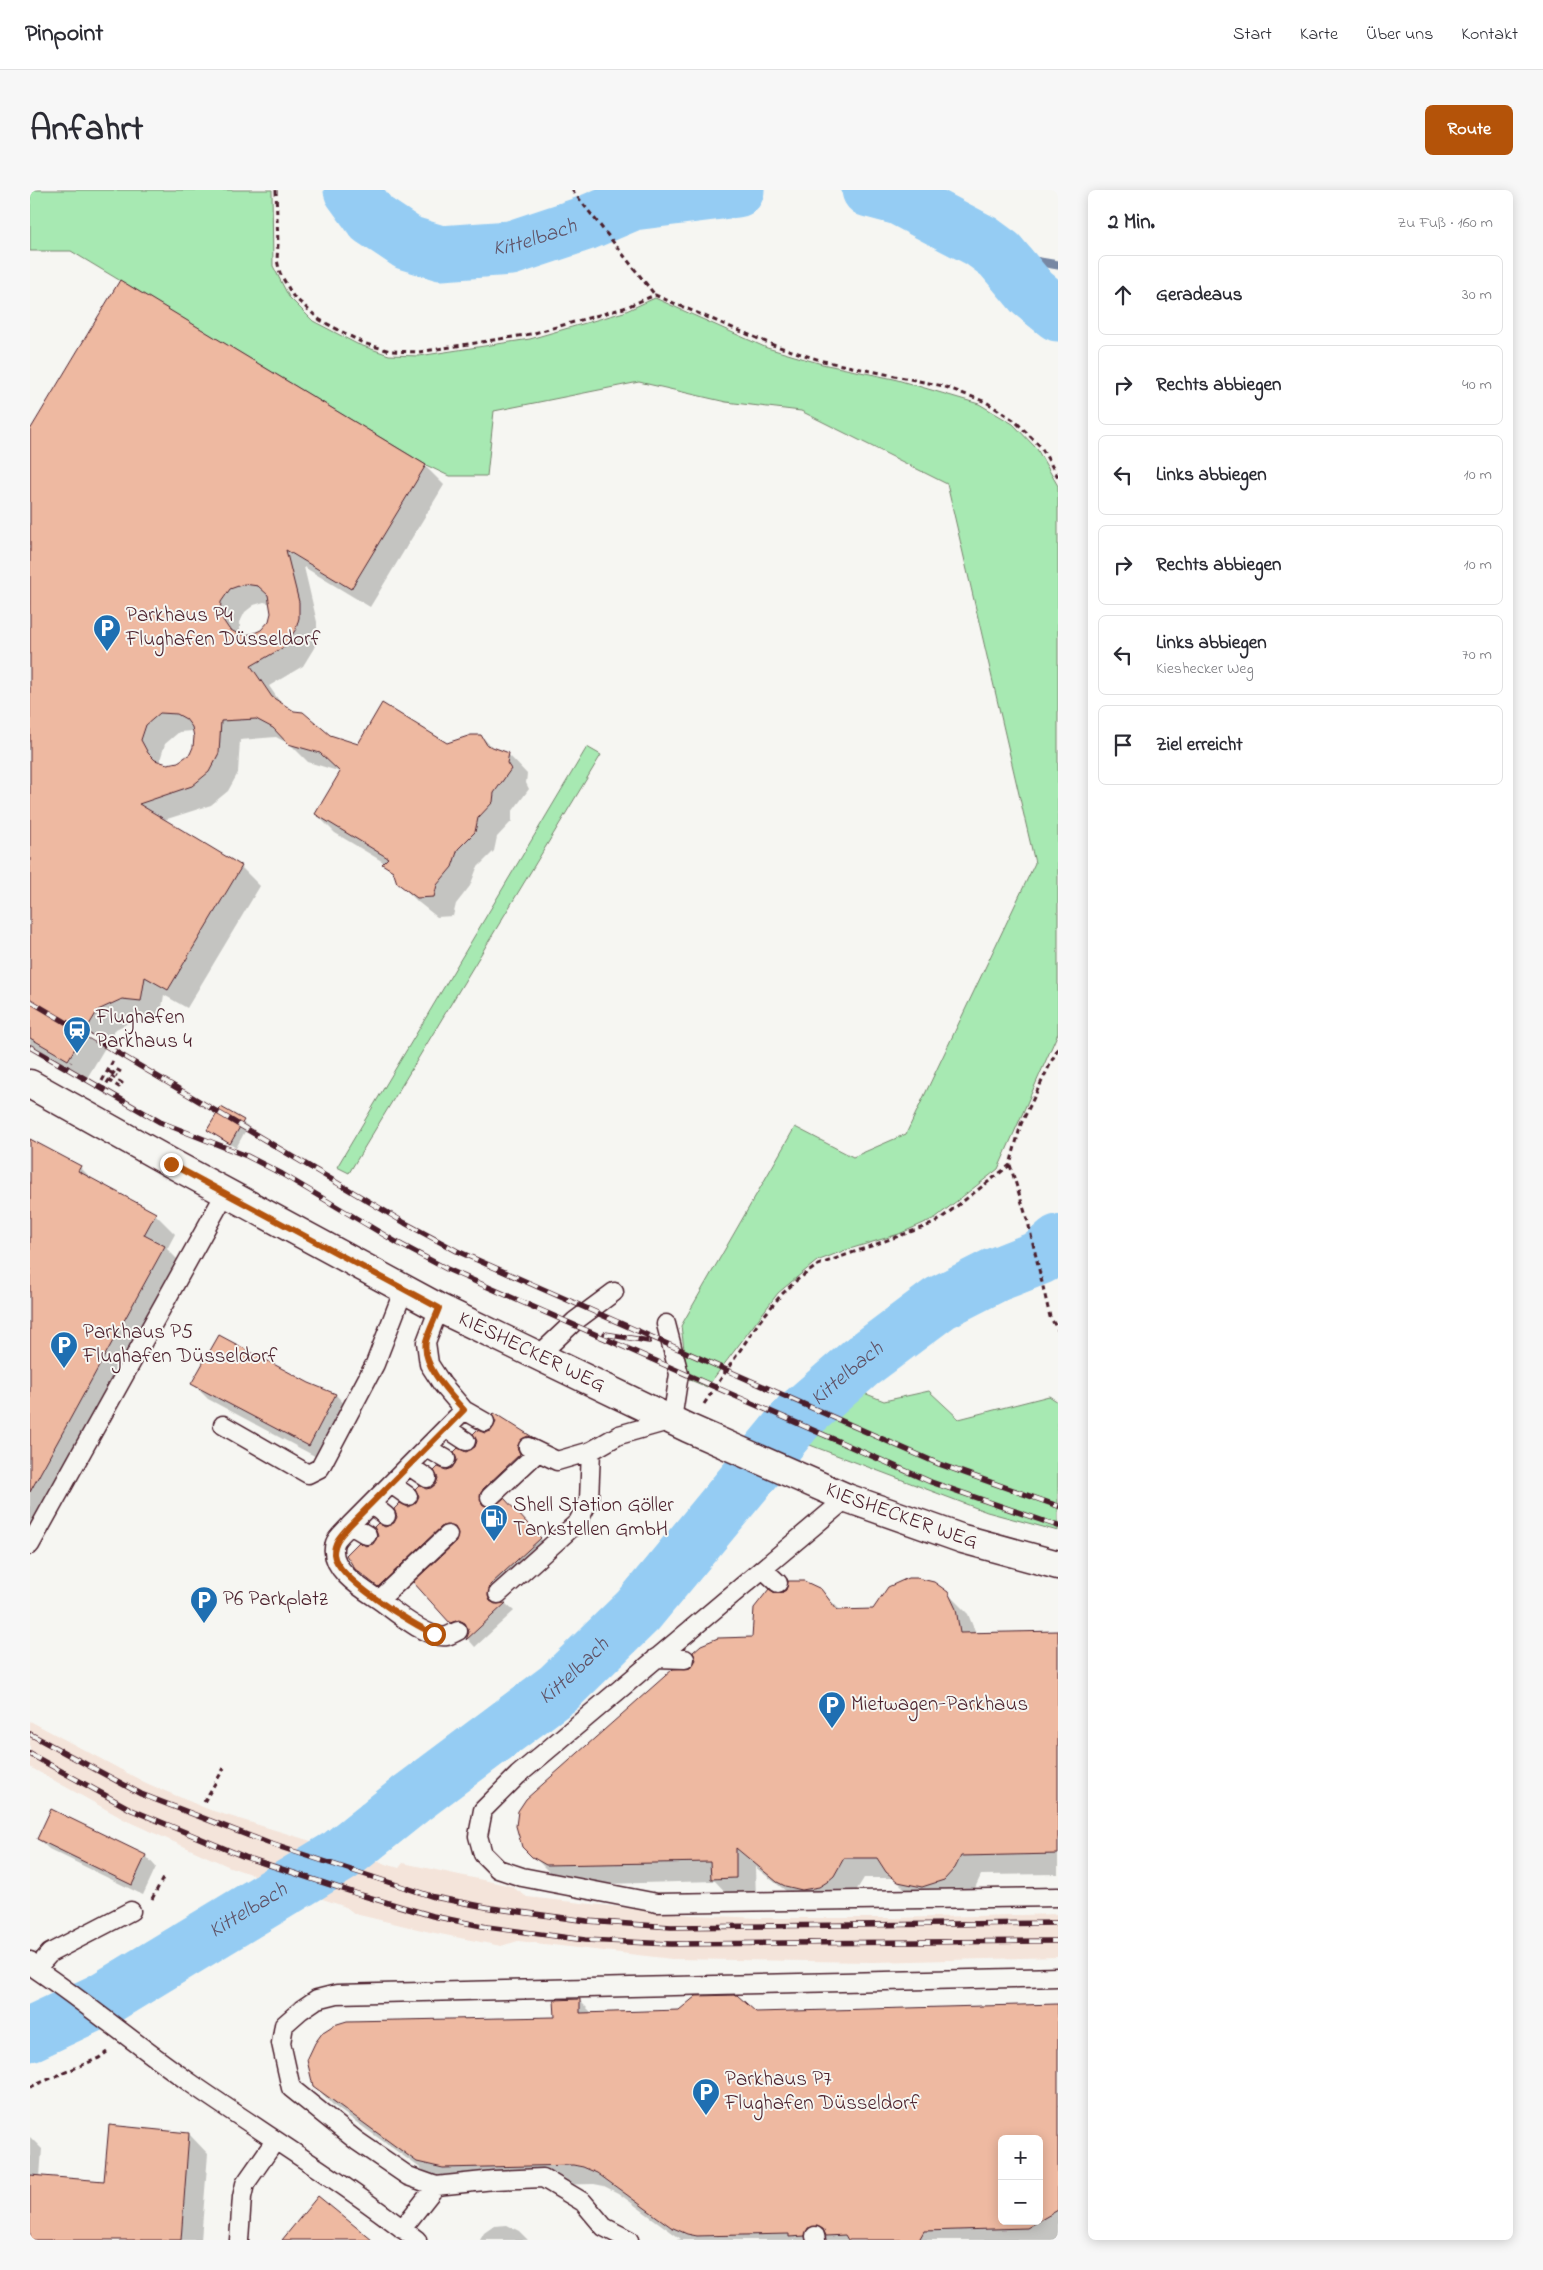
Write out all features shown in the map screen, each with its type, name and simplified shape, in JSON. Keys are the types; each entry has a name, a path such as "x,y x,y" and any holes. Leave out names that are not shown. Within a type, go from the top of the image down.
{"street":[{"name":"KIESHECKER WEG","path":"30,1084 439,1308 680,1424 847,1498 963,1539 1058,1565"}],"lane":[{"path":"30,1545 226,1192"},
{"path":"223,1425 308,1474 320,1468 375,1364 404,1289"},
{"path":"538,1356 575,1321 614,1292"},
{"path":"439,1308 426,1342 429,1364 442,1384 464,1410 484,1422"},
{"path":"492,1490 533,1450 557,1461 591,1450 619,1435 680,1424 679,1374 666,1324"},
{"path":"458,1631 446,1636 434,1634 413,1624 346,1575 334,1555 342,1547 350,1525 464,1410"},
{"path":"446,1428 466,1441"},
{"path":"427,1448 446,1459"},
{"path":"498,1594 578,1522 589,1500 591,1450"},
{"path":"409,1466 427,1478"},
{"path":"391,1484 408,1496"},
{"path":"847,1498 764,1570 656,1658 518,1775 483,1810 478,1836 483,1854 498,1869 522,1877 657,1903 1058,1897"},
{"path":"371,1504 386,1516"},
{"path":"350,1525 366,1535"},
{"path":"379,1600 395,1577 438,1540"},
{"path":"764,1570 778,1583"},
{"path":"656,1658 684,1659"},
{"path":"131,1911 50,1953 32,1966 124,2035 275,2141 314,2164 417,2240"},
{"path":"629,2240 604,2227 583,2202 543,2178 494,2180 436,2186 408,2176 357,2141 291,2088 281,2043 284,2025 317,1999 337,1994 1058,1976"},
{"path":"239,2240 242,2197 245,2184 275,2141"},
{"path":"402,2228 436,2186"}],"path":[{"path":"276,190 277,260 280,273 293,296 320,320 363,343 390,352 419,352 532,334 624,308 655,295"},
{"path":"572,190 655,295 773,345 823,361 943,386 986,402 1015,421 1041,447 1058,477"},
{"path":"1058,1048 1021,1124 1010,1165 1028,1222 1043,1294 1050,1317 1058,1330"},
{"path":"111,1076 122,1083 119,1087 103,1079 113,1061"},
{"path":"108,1071 117,1076"},
{"path":"680,1424 759,1322 781,1295 797,1280 818,1265 935,1223 1010,1165"},
{"path":"204,1802 224,1768"},
{"path":"152,1900 163,1878"},
{"path":"30,2087 99,2058 124,2035"}],"shaded area":[{"path":"30,1721 146,1783 210,1810 399,1868 403,1863 511,1886 527,1897 692,1915 761,1918 894,1918 1058,1914 1058,1957 874,1962 672,1959 518,1941 501,1946 430,1932 355,1914 346,1907 230,1867 127,1821 30,1767"}],"green space":[{"path":"30,190 272,190 273,266 289,297 313,321 357,344 389,355 419,356 530,339 624,312 655,298 767,348 822,364 894,379 979,404 1013,424 1037,449 1058,486 1058,1033 998,1169 935,1218 899,1234 817,1261 778,1293 707,1387 688,1379 681,1326 795,1127 853,1157 906,1134 1035,863 947,484 801,411 726,402 639,382 494,411 487,476 449,476 426,465 71,251 30,251"},
{"path":"587,747 601,755 349,1173 337,1167"},
{"path":"849,1387 884,1401 929,1391 959,1419 1049,1396 1058,1402 1058,1531 987,1512 794,1439"}],"building":[{"name":"Parkhaus P4 Flughafen Düsseldorf","path":"120,280 426,465 351,589 286,550 299,602 299,618 296,629 284,647 251,666 272,697 294,711 303,712 330,735 358,744 382,703 447,743 471,735 481,735 487,745 509,753 507,763 511,769 494,793 493,802 478,818 475,832 458,849 452,867 437,885 434,897 417,898 397,883 393,871 382,864 388,858 315,814 340,772 320,753 288,744 273,728 256,719 221,721 219,753 209,772 192,786 139,804 242,866 168,990 145,977 141,1001 122,999 98,1010 68,1060 30,1038 30,430","holes":["244,584 258,586 268,595 271,613 269,621 261,630 252,634 240,635 229,629 220,614 221,602 230,589","160,713 177,714 186,719 192,727 193,747 190,754 178,762 167,764 155,760 148,753 141,740 146,725"]},
{"path":"221,1107 244,1120 230,1144 207,1130"},
{"name":"Parkhaus P5 Flughafen Düsseldorf","path":"30,1139 81,1166 78,1171 156,1213 144,1235 165,1246 30,1492"},
{"path":"219,1335 309,1383 336,1394 309,1446 191,1384"},
{"path":"494,1413 534,1438 528,1436 522,1439 517,1447 520,1454 483,1489 480,1500 483,1505 492,1507 504,1498 541,1538 490,1585 488,1596 490,1601 495,1604 506,1603 466,1640 469,1632 465,1623 459,1620 450,1623 413,1582 456,1542 458,1533 455,1527 446,1525 441,1527 378,1587 355,1569 346,1555 359,1542 366,1546 373,1544 378,1536 374,1527 378,1523 385,1527 394,1523 397,1517 394,1509 400,1503 408,1507 416,1502 419,1496 415,1489 419,1485 426,1489 436,1484 438,1478 434,1471 438,1467 446,1470 452,1468 457,1460 454,1452 458,1448 466,1452 475,1447 477,1441 473,1434 477,1430 485,1433 491,1431 496,1422 492,1415"},
{"name":"Mietwagen-Parkhaus","path":"908,1578 934,1582 948,1592 956,1609 960,1633 1058,1631 1058,1854 961,1856 955,1868 944,1880 922,1887 898,1882 886,1872 877,1858 844,1858 834,1876 827,1882 819,1887 802,1890 777,1882 736,1848 736,1878 711,1879 710,1862 546,1865 532,1857 522,1847 516,1826 518,1811 526,1799 673,1669 690,1668 696,1660 693,1652 701,1645 718,1638 752,1637 754,1608 769,1589 775,1593 781,1593 786,1590 788,1581 804,1581 821,1589 837,1610 873,1609 888,1587"},
{"path":"51,1809 146,1855 132,1885 37,1839"},
{"name":"Parkhaus P7 Flughafen Düsseldorf","path":"737,1995 756,2012 1058,2004 1058,2210 1043,2219 1043,2135 998,2135 998,2225 1032,2225 1027,2228 924,2231 919,2240 848,2240 845,2235 826,2236 823,2229 817,2226 808,2228 805,2236 789,2237 789,2234 697,2236 671,2227 597,2173 583,2167 573,2165 443,2168 417,2162 313,2086 307,2060 323,2032 334,2025 347,2021 555,2017 554,2000 580,1999 580,2013 679,2010 696,1996"},
{"path":"109,2125 189,2133 181,2240 30,2240 30,2175 104,2181"},
{"path":"318,2196 372,2240 282,2240"}],"waterway":[{"name":"Kittelbach","path":"351,190 372,219 408,243 441,253 511,248 586,223 633,203 737,190"},
{"name":"Kittelbach","path":"869,190 899,198 981,241 1000,255 1032,293 1058,314"},
{"name":"Kittelbach","path":"1000,255 1058,265"},
{"name":"Kittelbach","path":"30,2034 102,2000 341,1855 412,1798 559,1688 638,1611 798,1417 860,1363 940,1303 995,1275 1041,1257 1058,1242"}],"railway":[{"path":"30,1001 405,1223 457,1251 939,1464 1058,1506"},
{"path":"30,1047 160,1122 247,1156 282,1174 396,1242 447,1269 931,1482 1058,1526"},
{"path":"605,1334 649,1341"},
{"path":"30,1734 141,1794 268,1843 434,1897 491,1908 587,1921 671,1927 1058,1923"},
{"path":"30,1754 132,1810 245,1857 361,1895 433,1916 487,1927 585,1940 671,1944 1058,1941"}],"place":[{"name":"Parkhaus P4 Flughafen Düsseldorf","path":"107,652"},
{"name":"Flughafen Parkhaus 4","path":"77,1054"},
{"name":"Parkhaus P5 Flughafen Düsseldorf","path":"64,1369"},
{"name":"Shell Station Göller Tankstellen GmbH","path":"494,1542"},
{"name":"P6 Parkplatz","path":"204,1624"},
{"name":"Mietwagen-Parkhaus","path":"832,1729"},
{"name":"Parkhaus P7 Flughafen Düsseldorf","path":"706,2116"}],"route":[{"path":"171,1164 439,1308 426,1342 429,1364 442,1384 464,1410 350,1525 335,1543 334,1555 337,1563 346,1575 367,1592 413,1624 434,1634"}]}
